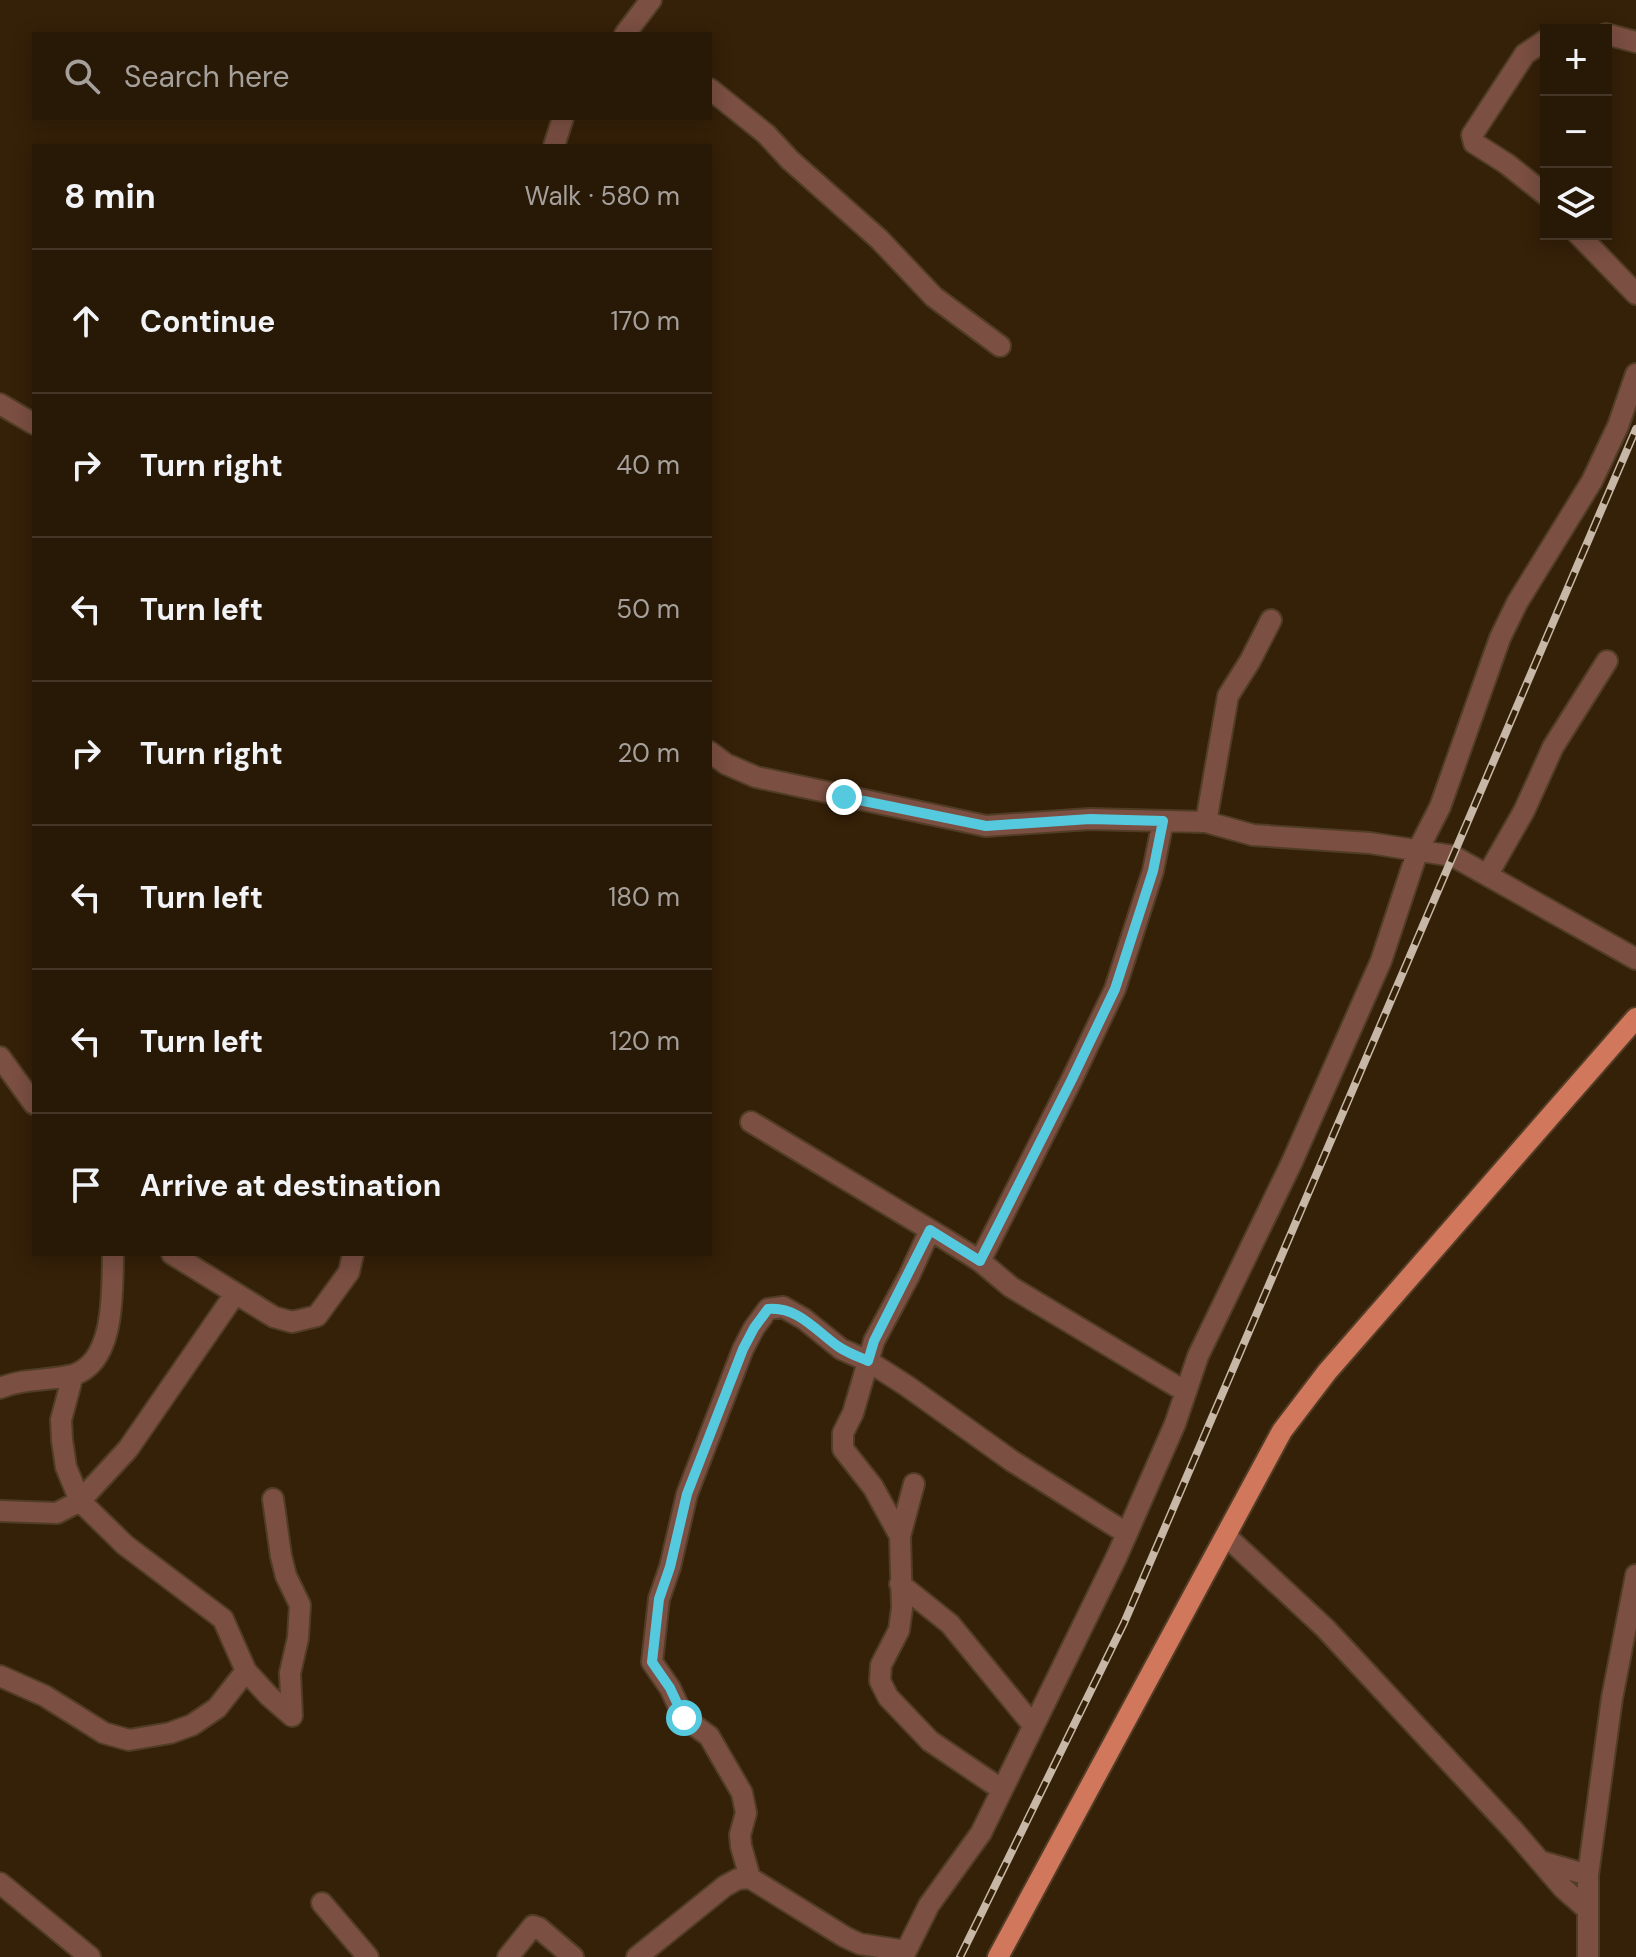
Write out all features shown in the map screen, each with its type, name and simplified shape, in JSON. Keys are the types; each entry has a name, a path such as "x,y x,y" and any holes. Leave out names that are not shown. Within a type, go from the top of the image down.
{"main road":[{"path":"998,1957 1282,1431 1327,1372 1636,1018"}],"street":[{"path":"635,30 651,0"},
{"path":"1612,36 1636,42"},
{"path":"1540,44 1525,54 1472,135 1474,143 1540,190"},
{"path":"712,91 766,134 790,160 879,239 934,297 1000,346"},
{"path":"555,144 562,120"},
{"path":"1584,240 1636,294"},
{"path":"637,1957 725,1886 738,1879 750,1878 852,1940 905,1954 929,1905 981,1833 1032,1724 1097,1598 1175,1424 1198,1356 1292,1162 1381,961 1418,850 1440,807 1500,638 1517,603 1592,481 1618,426 1636,374"},
{"path":"2,407 32,423"},
{"path":"1206,822 1228,696 1271,620"},
{"path":"1488,874 1524,811 1553,747 1607,661"},
{"path":"712,754 726,764 756,777 986,826 1090,819 1206,822 1253,835 1370,843 1453,856 1636,959"},
{"path":"980,1261 1115,989 1153,871 1163,821"},
{"path":"0,1057 32,1101"},
{"path":"751,1122 980,1261 1011,1287 1186,1392"},
{"path":"900,1536 873,1487 843,1449 843,1433 853,1413 874,1341 930,1230"},
{"path":"0,1388 38,1378 73,1375 87,1368 99,1354 107,1332 113,1256"},
{"path":"175,1256 274,1317 292,1322 317,1316 349,1272 353,1256"},
{"path":"0,1511 57,1513 80,1501 128,1449 235,1294"},
{"path":"750,1878 741,1846 740,1835 746,1813 742,1793 709,1736 684,1718 670,1688 652,1662 659,1599 687,1494 743,1349 768,1309 783,1307 804,1319 841,1349 868,1361 1012,1461 1126,1533"},
{"path":"73,1375 61,1420 62,1440 66,1467 80,1501 125,1545 223,1619 246,1671 292,1716 290,1673 298,1638 300,1605 286,1576 273,1499"},
{"path":"914,1484 900,1536 902,1608 899,1630 881,1665 880,1681 888,1697 930,1741 1001,1789"},
{"path":"1226,1536 1325,1628 1563,1888 1588,1910"},
{"path":"1588,1957 1588,1875 1612,1698 1636,1575"},
{"path":"900,1584 950,1624 1032,1724"},
{"path":"0,1676 45,1696 104,1733 129,1740 170,1733 192,1725 217,1708 246,1671"},
{"path":"1540,1861 1588,1875"},
{"path":"0,1883 90,1957"},
{"path":"322,1903 368,1957"},
{"path":"508,1957 533,1926 573,1957"}],"railway":[{"path":"960,1957 1124,1623 1636,429"}],"route":[{"path":"684,1718 670,1688 652,1662 659,1599 687,1494 754,1328 768,1309 783,1307 804,1319 841,1349 868,1361 882,1324 930,1230 980,1261 1115,989 1153,871 1163,821 1090,819 986,826 844,797"}]}
